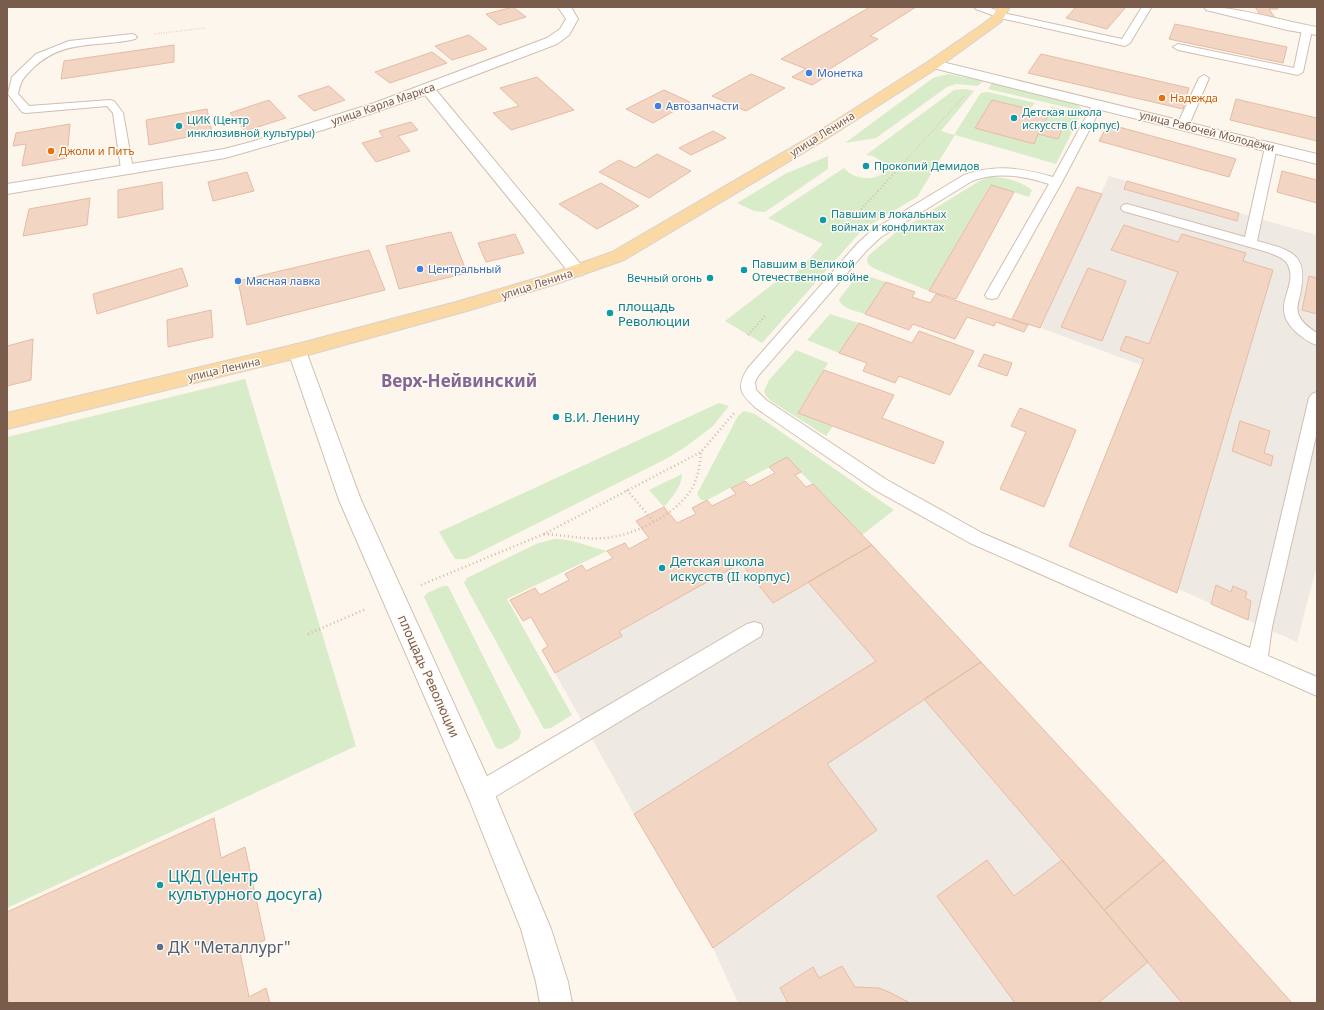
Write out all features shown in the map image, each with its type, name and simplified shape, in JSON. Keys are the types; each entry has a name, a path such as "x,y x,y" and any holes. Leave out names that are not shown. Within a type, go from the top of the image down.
{"main road":[{"name":"улица Ленина","path":"7,421 297,351 461,307 577,271 618,256 660,233 818,138 934,64 975,36 1002,11"}],"street":[{"name":"улица Карла Маркса","path":"7,189 225,153 256,146 428,89 538,48 563,34 570,26 572,19 569,12 564,7"},
{"path":"1210,7 1312,31"},
{"name":"улица Рабочей Молодёжи","path":"934,64 1317,159"},
{"path":"428,89 577,271"},
{"name":"площадь Революции","path":"297,351 350,500 480,793 536,929 552,982 556,1003"}],"lane":[{"path":"979,7 1002,11 1125,43 1146,8"},
{"path":"1178,47 1298,72 1312,31"},
{"path":"127,169 118,113 110,103 26,110 13,94 16,79 40,56 69,44 132,37"},
{"path":"1183,125 1204,78"},
{"path":"992,295 1098,104"},
{"path":"1250,243 1271,147"},
{"path":"1056,182 1006,170 996,170 978,174 968,178 876,234 862,247 753,372 748,379 747,388 751,395 881,485 976,538 1317,687"},
{"path":"1126,208 1280,252 1290,258 1296,266 1298,274 1290,310 1292,318 1317,340"},
{"path":"1257,660 1265,619 1317,398"},
{"path":"480,793 754,630"}],"path":[{"path":"132,37 206,28"},
{"path":"854,218 970,90"},
{"path":"748,335 769,312"},
{"path":"308,634 544,534 700,452 718,436 738,408 751,395"},
{"path":"544,534 606,538 619,536 652,521 672,510 690,491 696,476 700,452"},
{"path":"627,490 652,521"}],"shaded area":[{"path":"1109,176 1317,235 1317,565 1297,642 1178,589 1177,593 1069,546 1141,365 1041,328"},
{"path":"872,545 1164,860 1292,1003 910,1003 879,988 855,987 842,966 819,978 812,967 780,988 788,1003 738,1003 713,948 634,814 555,673 622,636 619,631 741,563 774,602"}],"green space":[{"path":"948,74 983,81 978,86 956,84 947,87 876,138 845,143 933,78"},
{"path":"992,83 1076,103 1082,111 988,89"},
{"path":"966,89 974,91 941,131 954,135 981,93 988,92 1035,103 1030,109 992,100 975,128 1033,143 1038,134 1058,139 1063,127 1045,122 1052,107 1081,114 1056,164 955,135 917,197 863,229 762,343 725,321 782,277 789,281 823,244 768,218 844,168 853,175 865,178 876,177 882,174 886,170 883,162 873,156 866,155 954,90"},
{"path":"828,156 828,169 765,212 754,211 737,203 785,174"},
{"path":"988,177 1011,180 1032,190 1029,197 990,185 929,291 875,269 869,265 867,261 868,256 895,233"},
{"path":"860,276 867,276 886,282 865,314 846,307 840,302 839,299 855,279"},
{"path":"830,314 859,323 839,353 807,340"},
{"path":"796,350 828,363 798,412 833,426 826,436 771,401 766,396 764,391 769,380"},
{"path":"245,379 356,746 7,908 7,437"},
{"path":"719,403 729,406 713,426 684,448 664,460 466,559 455,559 439,532"},
{"path":"744,411 755,414 894,510 862,535 787,458 707,500 701,500 697,494 738,416"},
{"path":"682,474 678,488 664,507 649,490"},
{"path":"554,539 561,539 607,551 507,599 572,715 551,728 544,729 464,583 467,578 536,544"},
{"path":"443,586 448,586 521,732 519,739 502,749 496,748 424,597 427,593"}],"building":[{"path":"513,7 526,17 499,25 486,14"},
{"path":"870,7 916,7 870,36 878,39 820,75 825,77 812,85 792,77 806,69 781,59"},
{"path":"1076,7 1126,7 1107,29 1066,18"},
{"path":"1255,7 1277,7 1278,9 1269,9 1276,19 1263,19"},
{"path":"1175,24 1287,47 1283,63 1169,39"},
{"path":"469,35 487,49 452,60 435,46"},
{"path":"174,45 174,62 61,79 64,61"},
{"path":"432,52 447,63 390,83 375,72"},
{"path":"1041,54 1189,88 1183,109 1028,73"},
{"path":"751,74 785,88 746,111 712,96"},
{"path":"537,77 574,110 511,130 493,113 519,106 500,88"},
{"path":"329,86 345,100 314,111 298,96"},
{"name":"Автозапчасти","path":"664,90 690,102 653,123 626,109"},
{"path":"1236,99 1317,118 1317,141 1230,120"},
{"path":"269,100 286,118 245,131 230,113"},
{"name":"Детская школа искусств (I корпус)","path":"992,100 1049,114 1045,122 1063,127 1058,139 1038,134 1034,144 975,128"},
{"name":"ЦИК (Центр инклюзивной культуры)","path":"207,109 212,132 149,145 146,120"},
{"path":"411,122 418,130 398,136 410,151 376,162 362,143 383,137 379,131"},
{"path":"70,124 67,158 22,166 26,144 13,146 16,133"},
{"path":"1108,124 1236,159 1229,177 1099,141"},
{"path":"713,131 726,138 691,155 679,148"},
{"path":"657,154 691,171 649,198 599,172 619,160 635,168"},
{"path":"1282,171 1317,180 1317,203 1277,192"},
{"path":"247,172 254,191 213,201 208,182"},
{"path":"1127,181 1239,213 1237,221 1124,189"},
{"path":"162,182 163,209 118,218 118,190"},
{"path":"601,183 639,206 597,229 559,204"},
{"path":"991,185 1014,192 956,299 929,291"},
{"path":"1077,187 1102,194 1040,328 1012,319"},
{"path":"90,198 87,225 23,236 29,209"},
{"path":"1124,225 1178,242 1182,234 1246,253 1243,261 1273,270 1177,593 1069,546 1144,359 1120,350 1126,336 1149,344 1178,272 1111,250"},
{"path":"451,232 467,273 399,289 386,246"},
{"path":"515,234 524,253 486,262 478,243"},
{"path":"369,250 385,290 247,325 238,281"},
{"path":"182,268 188,286 97,314 93,294"},
{"path":"1088,268 1126,281 1102,341 1061,327"},
{"path":"1309,276 1317,278 1317,314 1302,310"},
{"path":"886,282 915,292 912,297 930,303 936,294 1028,325 1024,332 996,322 994,326 967,317 955,339 913,324 909,330 865,314"},
{"path":"211,310 213,337 168,347 167,320"},
{"path":"859,323 912,343 919,331 974,351 950,395 899,376 895,383 863,371 867,363 839,353"},
{"path":"33,339 31,380 7,386 7,346"},
{"path":"984,354 1012,363 1007,376 978,366"},
{"path":"824,370 894,395 882,418 944,442 934,464 798,413"},
{"path":"1020,408 1076,430 1044,507 1000,489 1026,432 1011,426"},
{"path":"1240,421 1270,431 1264,453 1273,456 1271,466 1232,451"},
{"name":"Детская школа искусств (II корпус)","path":"787,457 801,472 795,475 806,487 813,484 872,545 773,603 741,563 619,631 622,636 555,673 542,650 548,646 531,617 523,621 510,600 535,588 540,595 569,580 565,574 582,565 586,571 613,558 607,551 625,543 629,549 649,538 636,521 664,507 677,523 696,514 692,508 707,500 712,506 736,494 731,488 745,481 750,486 775,473 769,467"},
{"path":"872,545 981,662 827,764 877,830 713,948 634,814 876,661 808,582"},
{"path":"1216,585 1231,592 1233,586 1247,592 1245,598 1251,601 1248,620 1211,604"},
{"path":"981,662 1164,860 1104,910 924,699"},
{"name":"ЦКД (Центр культурного досуга)","path":"214,818 221,858 245,847 265,940 240,952 249,997 266,988 270,1003 8,1003 7,912"},
{"path":"987,860 1014,896 1062,860 1148,962 1098,1003 1015,1003 937,896"},
{"path":"1164,860 1292,1003 1182,1003 1104,910"},
{"path":"842,966 855,987 879,988 910,1003 788,1003 780,988 813,967 819,978"}],"place":[{"name":"Монетка","path":"809,73"},
{"name":"Надежда","path":"1162,98"},
{"name":"Автозапчасти","path":"658,106"},
{"name":"Детская школа искусств (I корпус)","path":"1014,118"},
{"name":"ЦИК (Центр инклюзивной культуры)","path":"179,126"},
{"name":"Джоли и Питъ","path":"51,151"},
{"name":"Прокопий Демидов","path":"866,166"},
{"name":"Павшим в локальных войнах и конфликтах","path":"823,220"},
{"name":"Центральный","path":"420,269"},
{"name":"Павшим в Великой Отечественной войне","path":"744,270"},
{"name":"Вечный огонь","path":"710,278"},
{"name":"Мясная лавка","path":"238,281"},
{"name":"площадь Революции","path":"610,313"},
{"name":"В.И. Ленину","path":"556,417"},
{"name":"Детская школа искусств (II корпус)","path":"662,568"},
{"name":"ЦКД (Центр культурного досуга)","path":"160,885"},
{"name":"ДК \"Металлург\"","path":"160,947"}],"district":[{"name":"Верх-Нейвинский","path":"459,381"}]}
